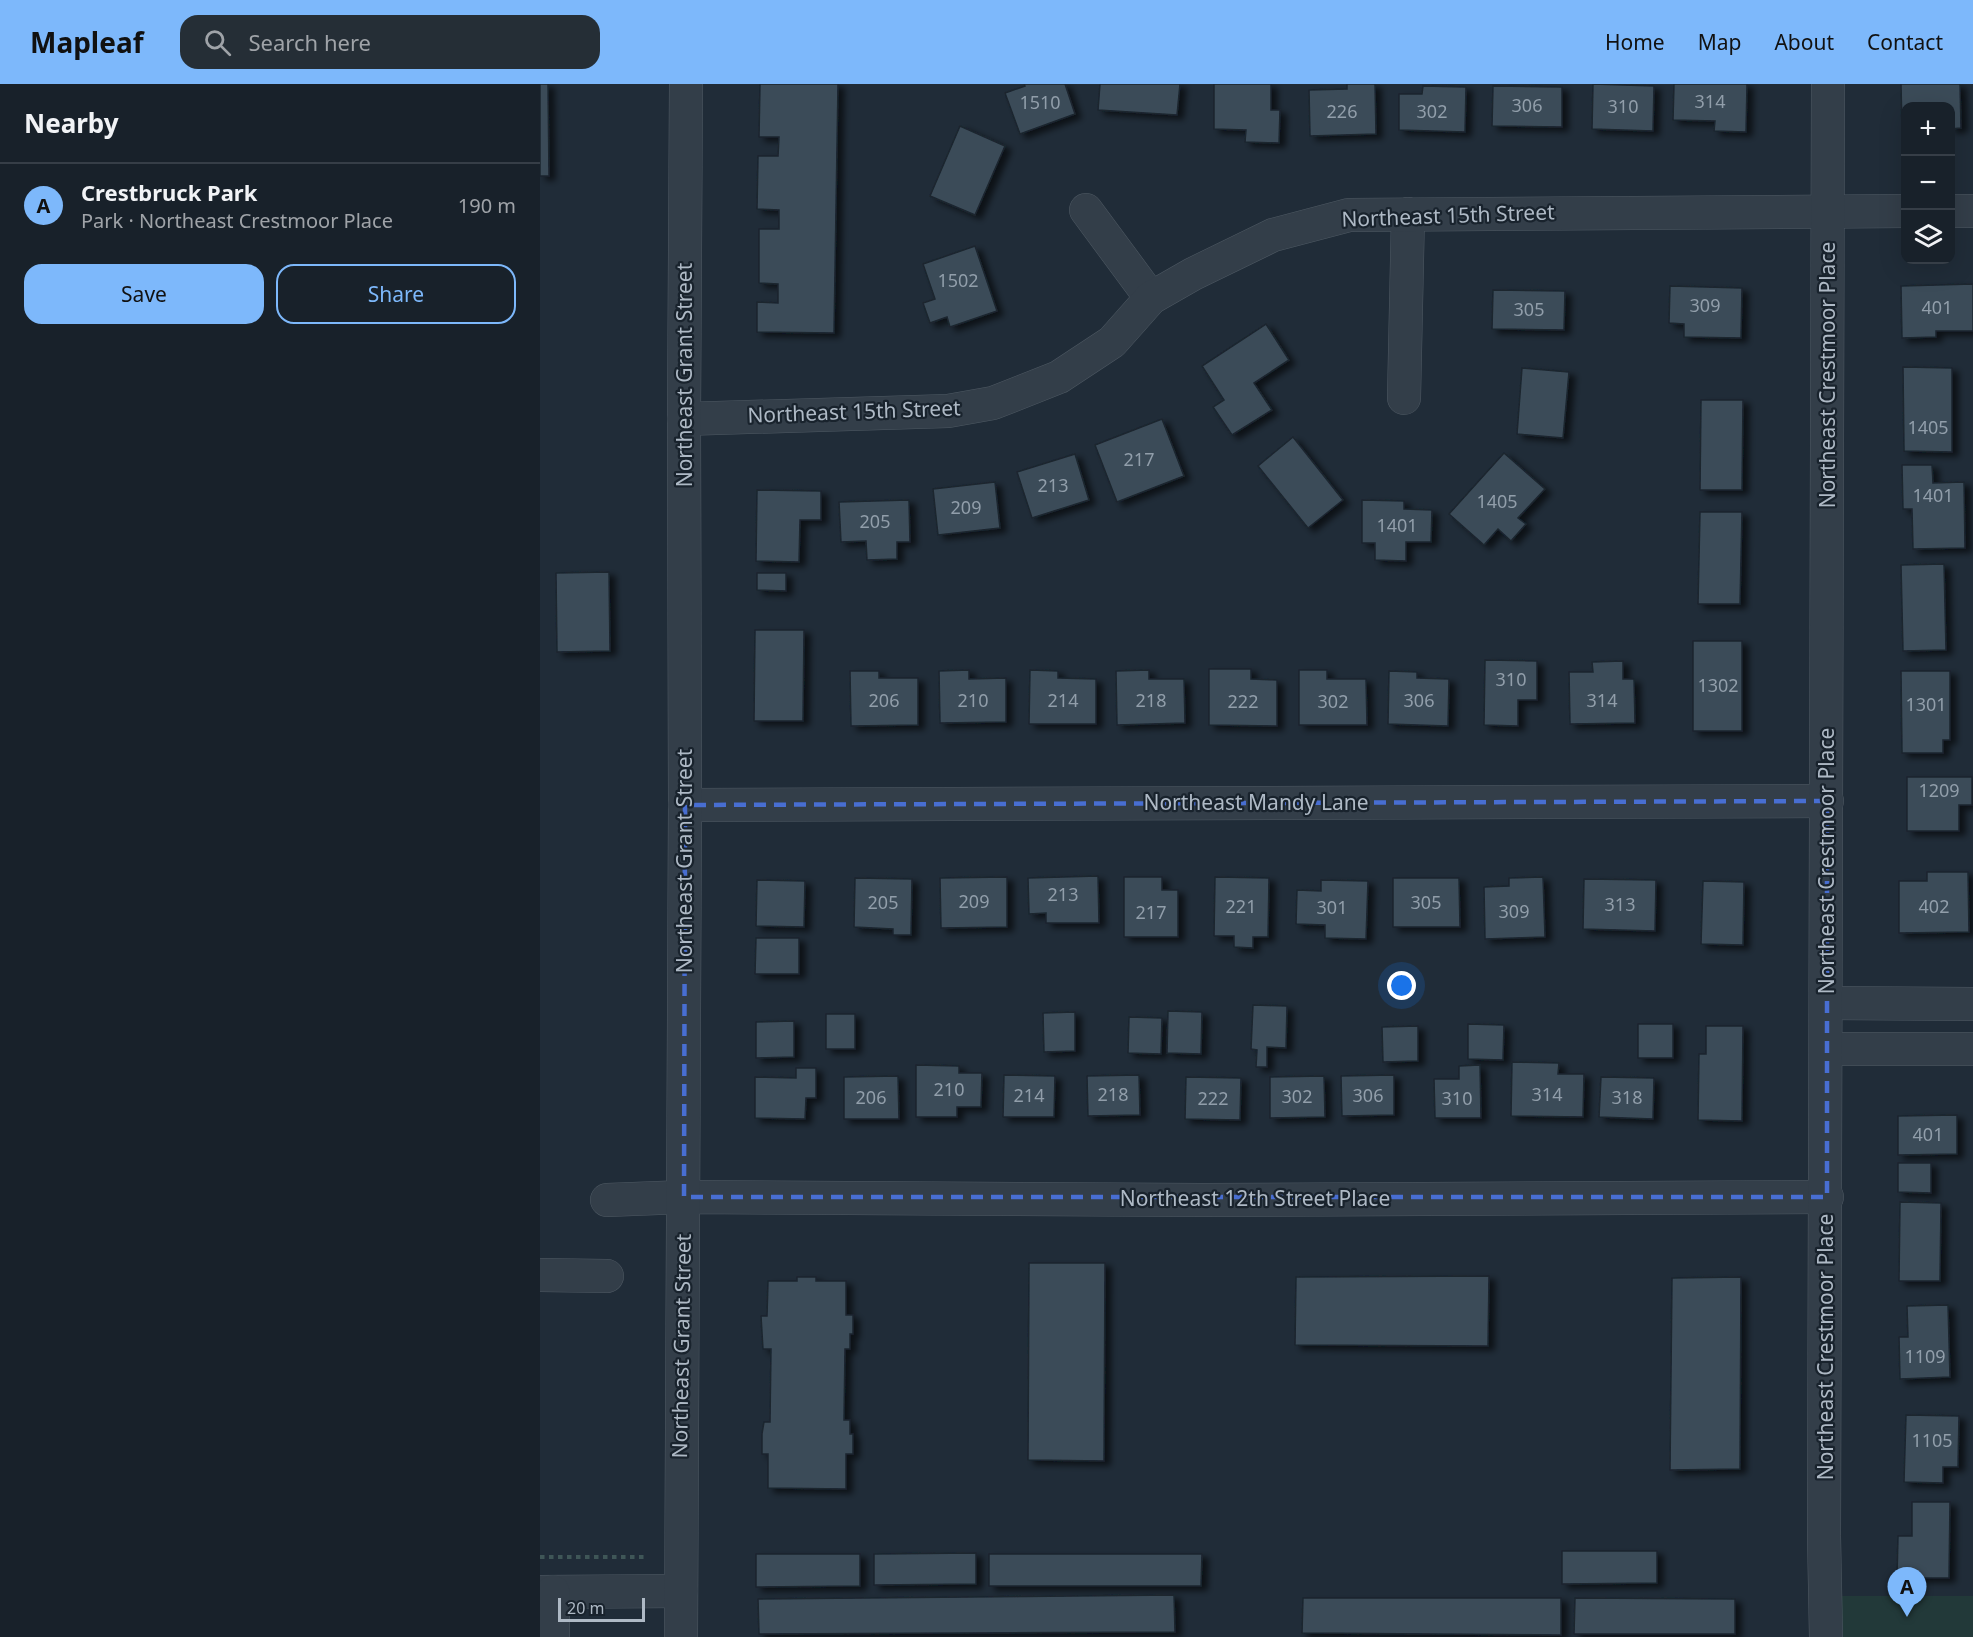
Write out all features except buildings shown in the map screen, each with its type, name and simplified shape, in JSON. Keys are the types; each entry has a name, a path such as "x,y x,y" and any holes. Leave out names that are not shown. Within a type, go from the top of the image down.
{"street":[{"name":"Northeast Grant Street","path":"681,1637 686,84"},
{"name":"Northeast Crestmoor Place","path":"1826,1637 1824,1536 1827,1197 1828,84"},
{"path":"1086,210 1151,298"},
{"name":"Northeast 15th Street","path":"684,419 948,411 993,403 1059,377 1077,366 1112,342 1151,298 1193,274 1273,235 1349,215 1901,211"},
{"path":"1955,211 1973,211"},
{"path":"1404,398 1408,214"},
{"name":"Northeast Mandy Lane","path":"685,805 1827,801"},
{"path":"1827,1004 1973,1004"},
{"path":"1827,1049 1973,1049"},
{"name":"Northeast 12th Street Place","path":"607,1200 684,1197 1214,1200 1827,1197"},
{"path":"540,1275 607,1276"},
{"path":"553,1637 546,1592 681,1591"}],"path":[{"path":"540,1557 647,1557"}],"highlighted area":[{"path":"1827,801 1827,1197 684,1197 685,805"}],"green space":[{"path":"1842,1596 1973,1596 1973,1637 1842,1637"}],"place":[{"name":"Crestbruck Park","path":"1907,1617"}]}
